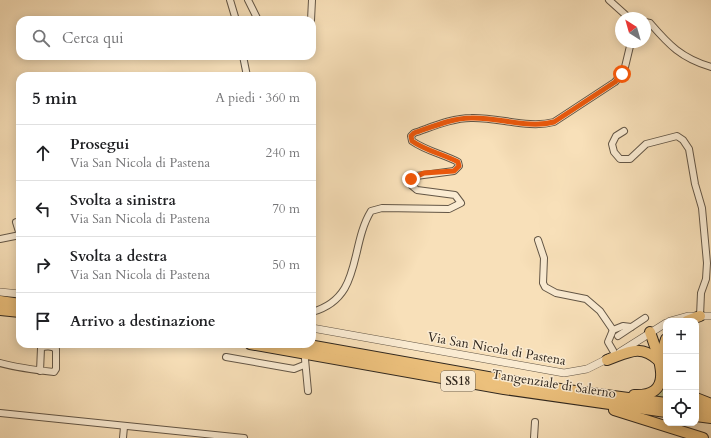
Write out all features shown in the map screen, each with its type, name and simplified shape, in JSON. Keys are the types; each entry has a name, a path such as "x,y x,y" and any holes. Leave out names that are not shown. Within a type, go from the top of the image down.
{"highway":[{"path":"0,301 16,303"},
{"path":"0,310 16,312"},
{"path":"594,394 643,396 654,390 661,381 662,359 652,331"},
{"name":"Tangenziale di Salerno","path":"316,346 495,378 594,394 663,403"},
{"name":"Tangenziale di Salerno","path":"272,348 471,384 600,404 663,412"},
{"path":"611,357 637,350 651,353 662,359"},
{"path":"699,399 711,404"},
{"path":"600,404 616,411 702,438"},
{"path":"699,407 711,409"},
{"path":"699,416 711,418"}],"street":[{"path":"230,0 235,16"},
{"path":"248,0 256,16"},
{"path":"312,0 312,16"},
{"path":"609,0 622,12"},
{"path":"651,23 673,49 687,58 711,67"},
{"path":"316,310 334,303 344,291 362,236 364,222 371,211 382,208 449,209 461,203 456,195 417,190 411,185 411,179 416,176 454,171 459,166 458,162 419,146 412,141 411,136 414,133 460,119 472,118 532,124 546,124 554,122 615,82 622,74 629,48"},
{"path":"244,60 246,72"},
{"path":"624,131 616,136 612,144 614,152 620,159 630,159 646,144 677,136 683,140 689,149 696,189 702,208 706,248 706,279 701,293 707,316 688,316 681,318"},
{"path":"0,239 16,236"},
{"path":"538,240 544,258 543,283 545,287 556,293 586,299 600,310 613,330"},
{"path":"0,292 16,294"},
{"path":"618,336 645,318"},
{"name":"Via San Nicola di Pastena","path":"316,329 564,373 587,369 611,357 663,325"},
{"path":"611,357 608,342 613,330 623,326 631,327"},
{"path":"40,371 41,348"},
{"path":"0,363 40,371 54,372 56,369 55,348"},
{"path":"226,357 294,369 305,362 308,373 308,391"},
{"path":"0,413 205,436 244,438"},
{"path":"534,438 535,422"},
{"path":"123,438 124,427"}],"green space":[{"path":"663,369 663,399 648,397"}],"route":[{"path":"411,179 424,173 454,171 459,166 458,162 419,146 412,141 411,136 414,133 460,119 472,118 532,124 546,124 554,122 615,82 622,74"}]}
